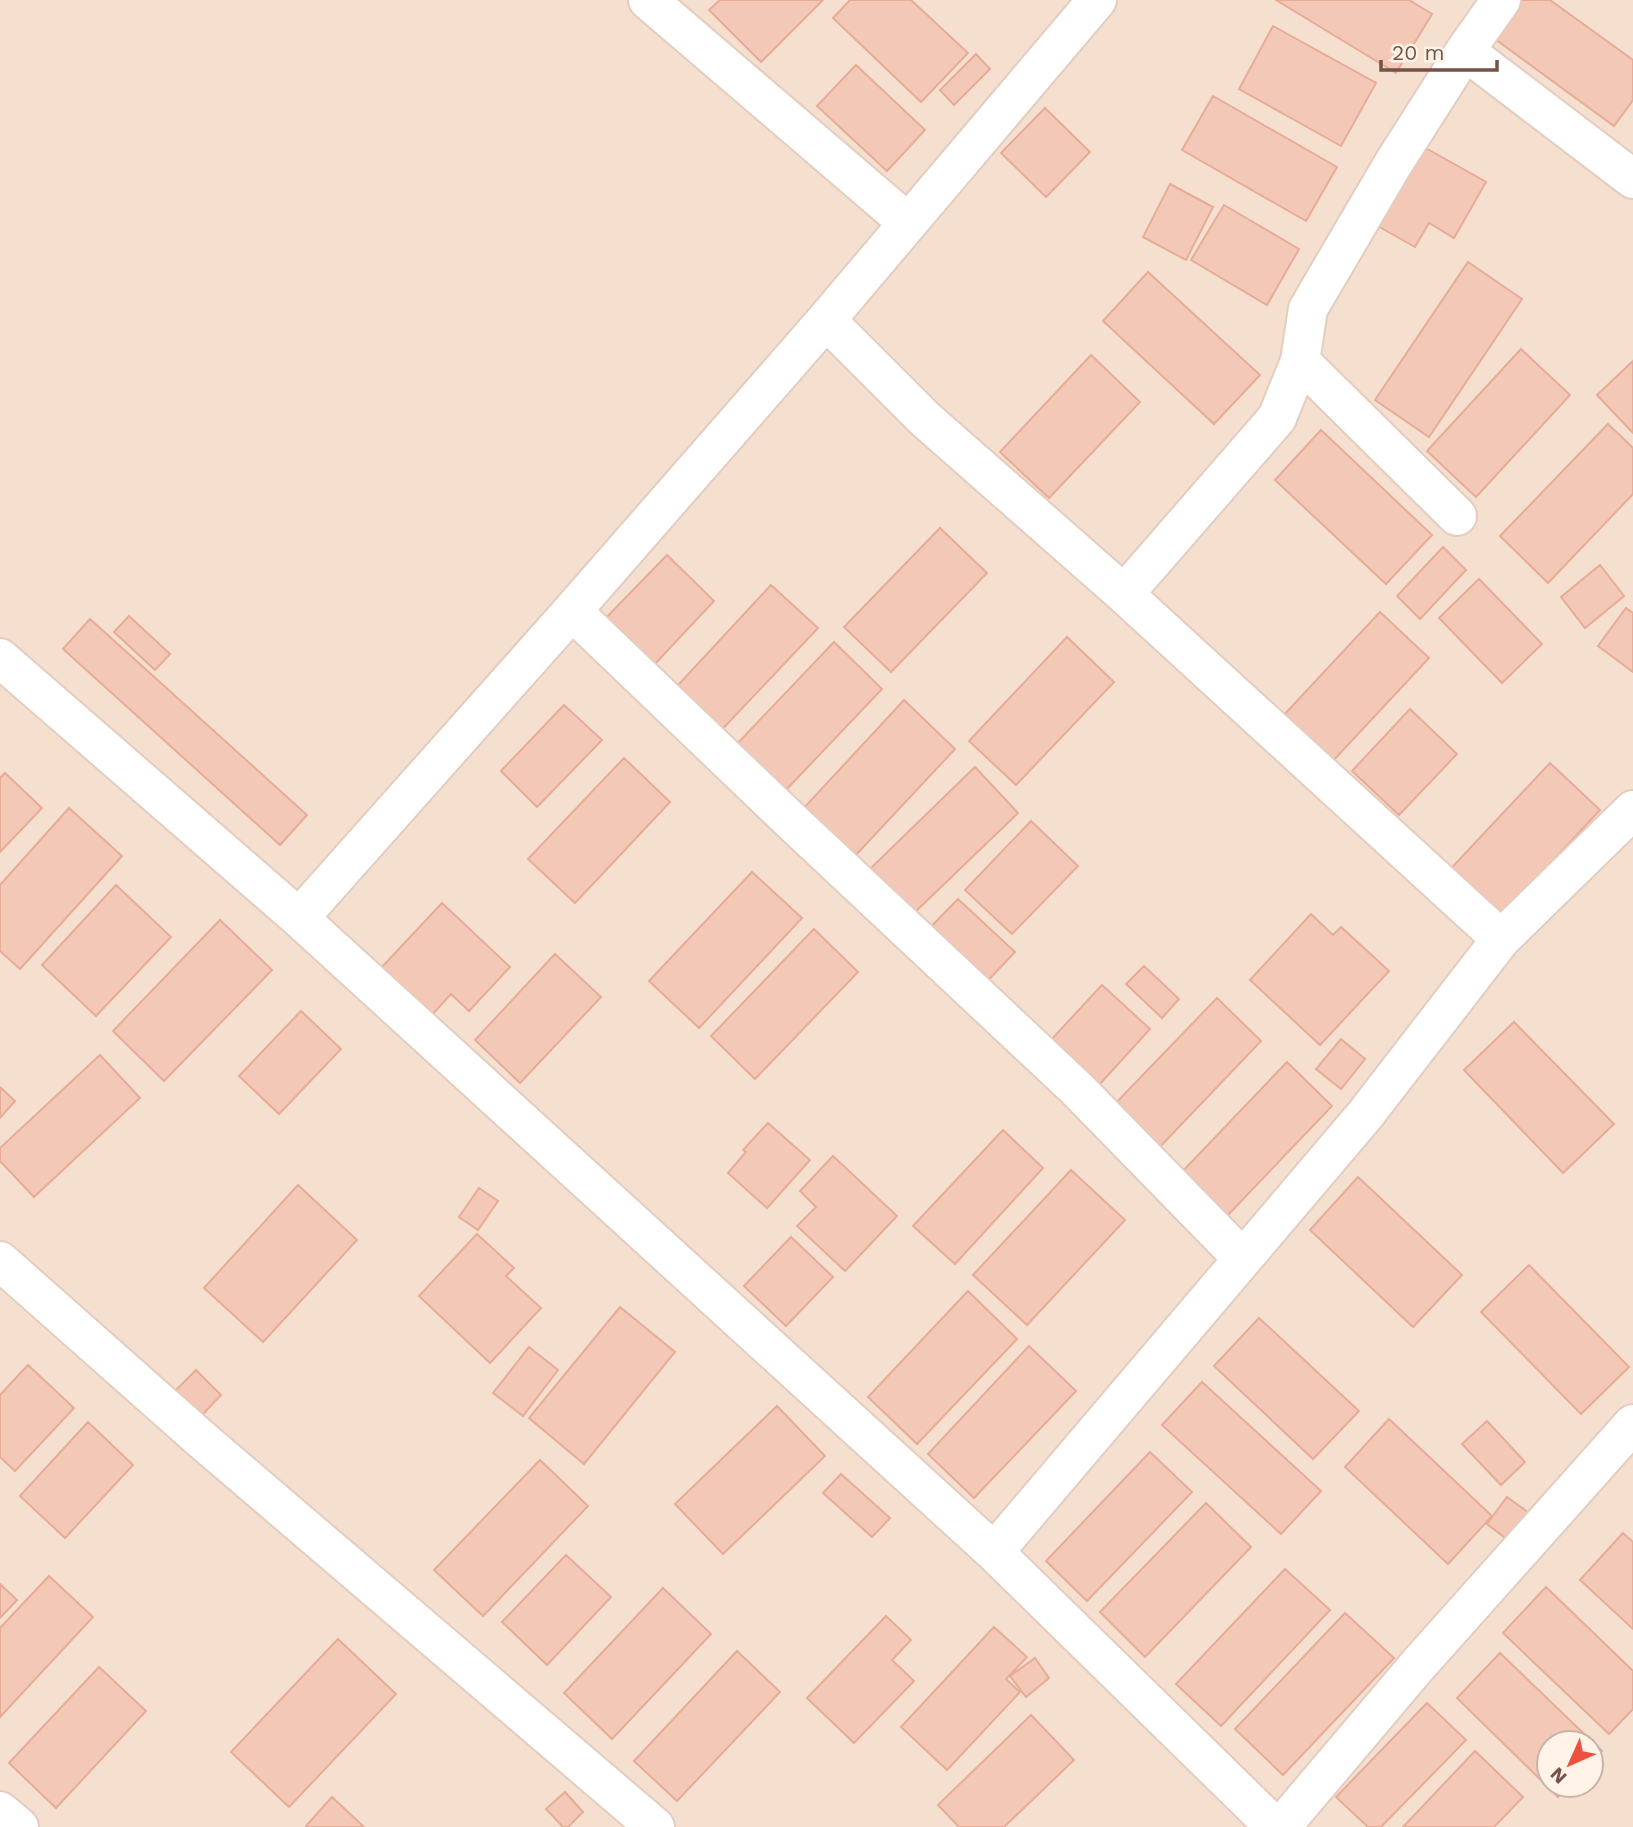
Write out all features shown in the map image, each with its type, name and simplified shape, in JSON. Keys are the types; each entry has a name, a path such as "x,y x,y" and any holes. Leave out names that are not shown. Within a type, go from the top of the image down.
{"street":[{"path":"648,0 907,222"},
{"path":"299,918 572,611 825,320 1097,0"},
{"path":"1124,594 1277,418 1300,361 1308,309 1393,164 1501,0"},
{"path":"1465,51 1633,179"},
{"path":"825,320 925,419 1124,594 1501,939"},
{"path":"1300,361 1457,516"},
{"path":"572,611 1077,1089 1243,1259"},
{"path":"0,658 299,918 994,1552 1275,1827"},
{"path":"994,1552 1365,1115 1501,939 1633,810"},
{"path":"0,1261 222,1457 655,1827"},
{"path":"1281,1827 1418,1665 1633,1424"},
{"path":"0,1811 19,1827"}],"shaded area":[{"path":"0,0 1633,0 1633,1827 0,1827"}],"building":[{"path":"720,0 823,0 761,62 709,10"},
{"path":"850,0 911,0 968,53 921,102 833,18"},
{"path":"1276,0 1409,0 1432,14 1396,73"},
{"path":"1522,0 1550,0 1633,60 1633,100 1614,126 1495,39"},
{"path":"1273,26 1376,83 1341,146 1239,89"},
{"path":"976,54 990,69 954,105 940,90"},
{"path":"856,65 925,130 887,171 817,106"},
{"path":"1213,96 1337,167 1306,221 1182,150"},
{"path":"1045,108 1090,152 1046,197 1001,153"},
{"path":"1422,146 1486,182 1454,238 1429,223 1415,247 1376,225"},
{"path":"1170,184 1213,207 1186,260 1143,237"},
{"path":"1224,205 1299,249 1267,305 1191,260"},
{"path":"1468,262 1522,299 1429,437 1375,400"},
{"path":"1148,272 1260,375 1214,424 1103,321"},
{"path":"1521,349 1570,395 1476,497 1427,451"},
{"path":"1091,355 1140,402 1049,498 1000,452"},
{"path":"1633,361 1633,433 1597,395"},
{"path":"1608,424 1633,448 1633,494 1548,583 1500,536"},
{"path":"1321,430 1432,535 1386,584 1275,480"},
{"path":"940,528 987,573 891,672 844,627"},
{"path":"1443,547 1466,570 1420,619 1397,596"},
{"path":"667,555 714,601 652,667 603,621"},
{"path":"1600,565 1624,596 1585,628 1561,597"},
{"path":"1479,579 1542,644 1502,683 1439,618"},
{"path":"771,585 818,628 713,739 668,696"},
{"path":"1626,608 1633,613 1633,672 1598,646"},
{"path":"1380,612 1429,658 1331,763 1282,717"},
{"path":"129,616 170,654 155,670 114,632"},
{"path":"90,619 307,815 280,845 63,649"},
{"path":"1067,637 1114,682 1016,785 969,741"},
{"path":"834,642 882,689 785,791 736,745"},
{"path":"904,700 955,749 854,857 803,809"},
{"path":"564,705 602,740 537,807 501,771"},
{"path":"1410,709 1457,754 1399,815 1352,771"},
{"path":"624,758 670,802 575,903 528,859"},
{"path":"1550,763 1600,810 1493,925 1443,877"},
{"path":"975,767 1018,813 914,913 871,868"},
{"path":"5,773 42,808 0,852 0,778"},
{"path":"69,808 122,856 20,969 0,951 0,885"},
{"path":"1031,821 1078,866 1012,934 965,890"},
{"path":"752,872 802,918 699,1028 649,981"},
{"path":"116,885 171,937 96,1016 42,965"},
{"path":"958,899 1015,952 978,991 920,938"},
{"path":"442,903 510,967 469,1011 451,994 431,1016 381,968"},
{"path":"1311,914 1333,935 1341,927 1389,971 1320,1045 1250,980"},
{"path":"220,920 272,970 164,1081 113,1031"},
{"path":"814,929 858,972 755,1079 711,1036"},
{"path":"555,954 601,997 520,1083 475,1040"},
{"path":"1144,966 1179,999 1162,1018 1126,984"},
{"path":"1102,985 1150,1029 1099,1085 1050,1041"},
{"path":"1217,998 1261,1041 1156,1151 1111,1108"},
{"path":"301,1011 341,1049 279,1114 239,1076"},
{"path":"1514,1022 1614,1124 1563,1173 1464,1070"},
{"path":"1341,1039 1365,1059 1341,1089 1316,1069"},
{"path":"100,1055 140,1098 34,1197 0,1161 0,1148"},
{"path":"1287,1062 1332,1106 1226,1217 1180,1174"},
{"path":"0,1087 15,1101 0,1118"},
{"path":"768,1123 810,1160 767,1208 728,1173 746,1152 743,1150"},
{"path":"1003,1130 1043,1168 955,1264 913,1226"},
{"path":"833,1156 897,1216 845,1271 797,1226 816,1207 800,1191"},
{"path":"1071,1170 1125,1220 1027,1325 973,1275"},
{"path":"1358,1177 1462,1275 1413,1327 1310,1230"},
{"path":"298,1185 357,1240 263,1342 204,1288"},
{"path":"479,1188 498,1201 478,1230 459,1217"},
{"path":"477,1234 514,1268 506,1276 541,1308 490,1363 419,1296"},
{"path":"791,1237 833,1277 786,1326 744,1286"},
{"path":"1529,1265 1629,1367 1581,1414 1481,1312"},
{"path":"968,1291 1017,1339 917,1444 868,1397"},
{"path":"620,1307 675,1352 584,1464 529,1418"},
{"path":"1259,1318 1359,1411 1313,1459 1214,1366"},
{"path":"1029,1346 1076,1391 974,1498 928,1454"},
{"path":"529,1347 558,1370 523,1416 493,1393"},
{"path":"28,1365 74,1408 15,1471 0,1457 0,1395"},
{"path":"196,1370 221,1395 201,1416 175,1391"},
{"path":"1202,1382 1321,1491 1281,1534 1162,1425"},
{"path":"777,1406 825,1456 723,1554 675,1504"},
{"path":"1389,1419 1492,1516 1448,1564 1345,1467"},
{"path":"1487,1421 1525,1462 1501,1485 1462,1444"},
{"path":"88,1422 133,1465 65,1538 20,1496"},
{"path":"1150,1452 1192,1492 1087,1601 1046,1561"},
{"path":"540,1460 588,1506 483,1616 434,1570"},
{"path":"841,1474 890,1518 872,1537 823,1493"},
{"path":"1507,1497 1529,1513 1508,1540 1487,1524"},
{"path":"1206,1503 1251,1547 1145,1657 1100,1612"},
{"path":"1623,1533 1633,1542 1633,1629 1580,1580"},
{"path":"566,1555 611,1597 547,1665 502,1622"},
{"path":"1285,1569 1330,1610 1221,1726 1176,1684"},
{"path":"49,1576 93,1617 0,1717 0,1628"},
{"path":"0,1584 17,1600 0,1618"},
{"path":"1546,1587 1633,1671 1633,1709 1609,1734 1503,1633"},
{"path":"663,1588 711,1634 612,1739 564,1693"},
{"path":"1345,1613 1394,1658 1283,1775 1235,1729"},
{"path":"886,1616 911,1640 892,1660 914,1681 854,1743 807,1698"},
{"path":"994,1627 1027,1657 1006,1679 1020,1692 947,1770 901,1727"},
{"path":"338,1639 396,1694 289,1807 231,1752"},
{"path":"737,1651 780,1692 677,1801 634,1761"},
{"path":"1500,1653 1579,1729 1535,1729 1535,1774 1457,1698"},
{"path":"1035,1658 1049,1678 1026,1697 1010,1676"},
{"path":"99,1667 146,1711 56,1808 9,1763"},
{"path":"1427,1703 1466,1740 1381,1827 1368,1827 1336,1797"},
{"path":"1031,1715 1074,1760 1004,1827 959,1827 938,1805"},
{"path":"1475,1751 1523,1797 1494,1827 1403,1827"},
{"path":"565,1792 583,1812 568,1827 563,1827 546,1809"},
{"path":"332,1797 364,1827 307,1827"}]}
